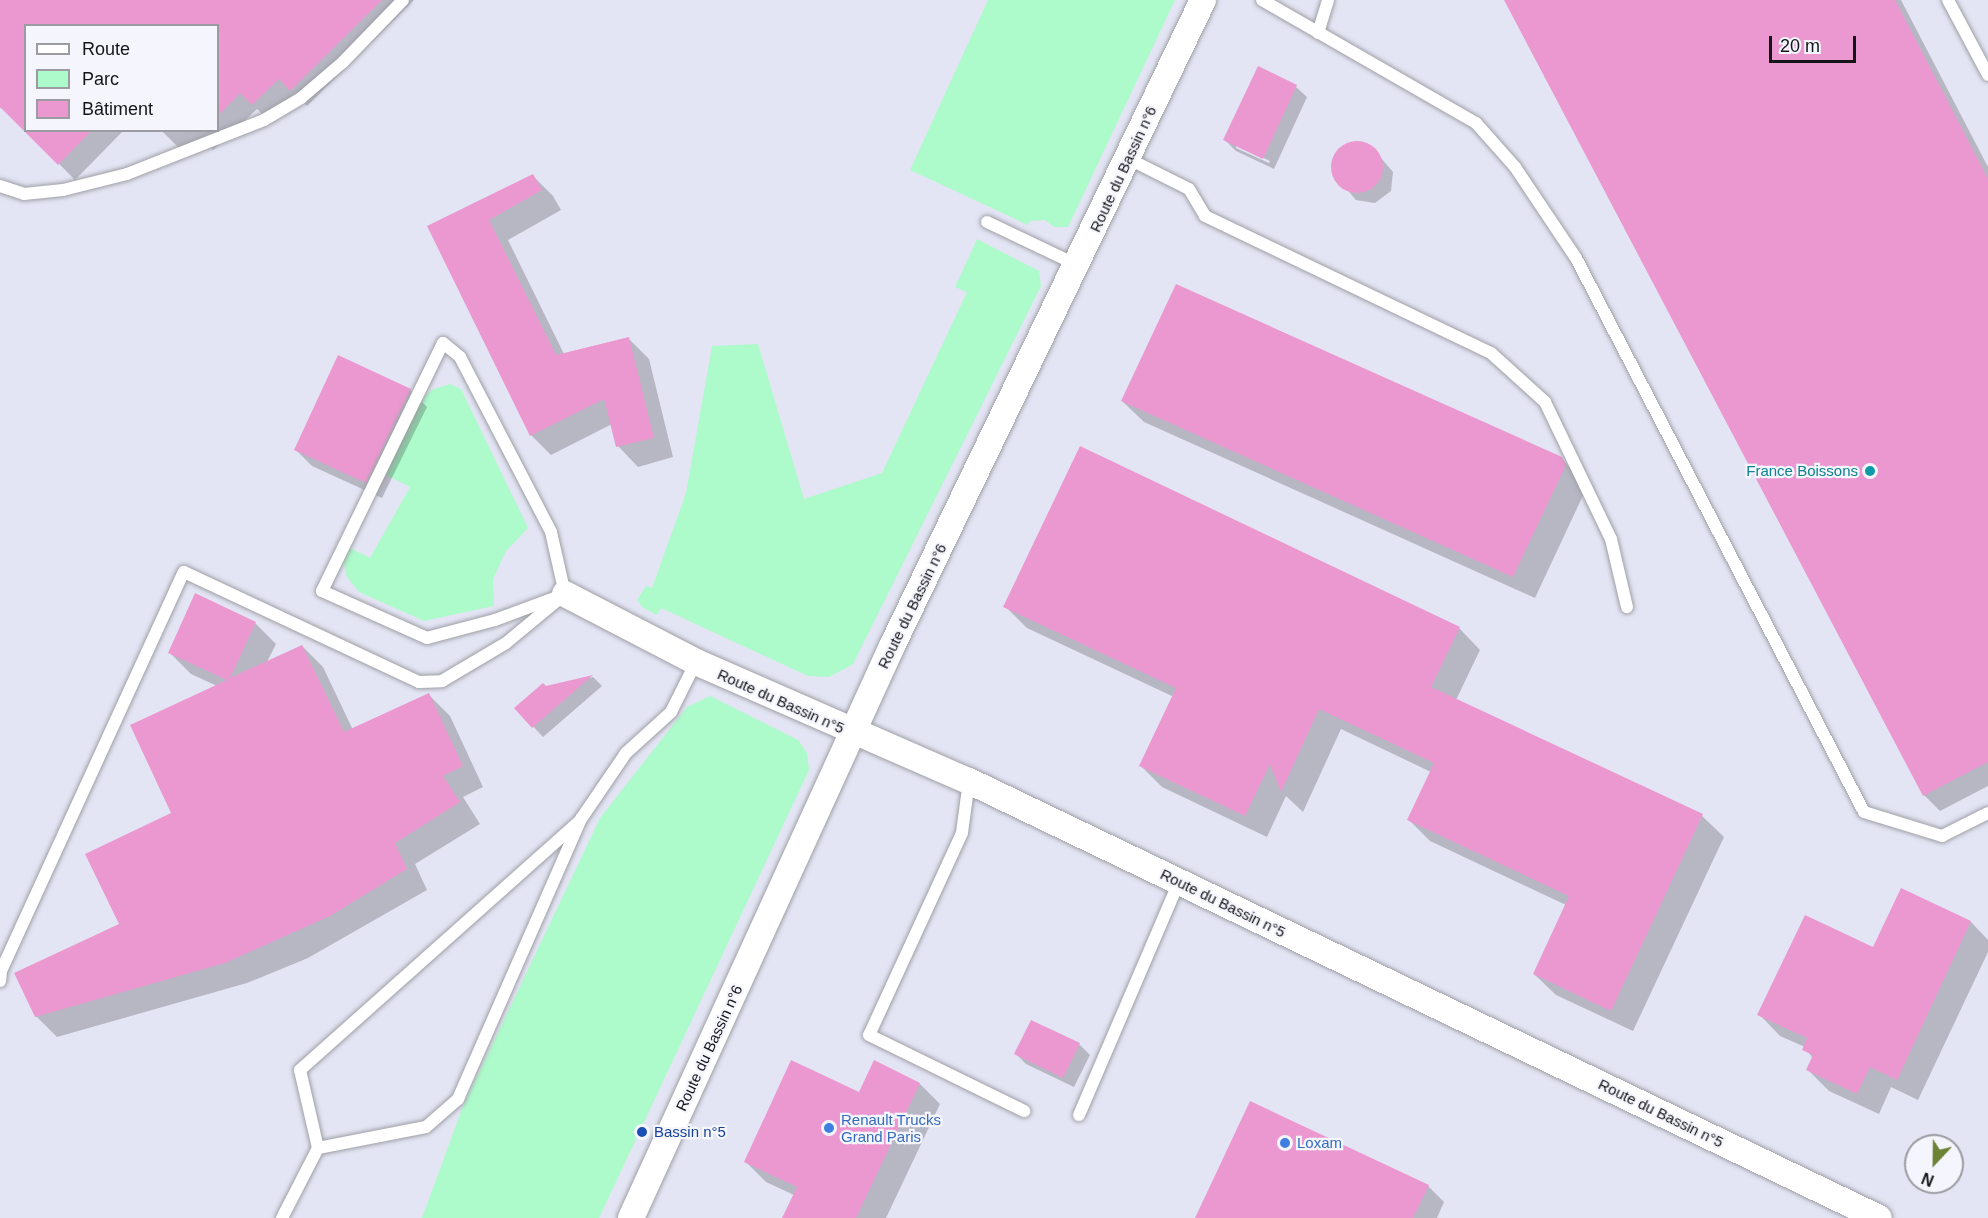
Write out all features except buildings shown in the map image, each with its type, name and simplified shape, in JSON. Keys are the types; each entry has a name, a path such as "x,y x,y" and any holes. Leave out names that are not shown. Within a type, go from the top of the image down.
{"street":[{"name":"Route du Bassin n°6","path":"631,1218 854,734 892,646 1203,0"},
{"name":"Route du Bassin n°5","path":"564,594 696,662 854,734 969,781 1879,1218"}],"lane":[{"path":"0,186 24,195 63,190 127,174 264,120 301,98 343,62 403,0"},
{"path":"1262,0 1476,123 1515,167 1576,258 1864,812 1942,836 1988,813"},
{"path":"1318,33 1328,0"},
{"path":"1948,0 1988,75"},
{"path":"1127,158 1189,189 1205,216 1491,353 1545,402 1611,538 1627,607"},
{"path":"987,222 1077,265"},
{"path":"443,343 460,357 551,532 564,594 495,620 428,638 322,591 443,343"},
{"path":"0,981 2,971 184,572 419,682 442,681 506,643 564,594"},
{"path":"318,1148 426,1127 458,1099 581,819 626,753 671,712 696,662"},
{"path":"969,781 962,833 869,1035 1024,1111"},
{"path":"282,1218 318,1148 300,1070 581,819"},
{"path":"1079,1114 1179,882"}],"shaded area":[{"path":"0,0 1988,0 1988,1218 0,1218"}],"green space":[{"path":"988,0 1175,0 1068,227 1054,227 1045,220 1030,221 1028,225 910,170"},
{"path":"977,239 1039,271 1041,286 853,664 829,677 808,676 661,608 657,615 642,607 637,600 646,586 652,588 686,493 712,346 758,344 804,499 882,473 967,292 955,287"},
{"path":"450,384 461,389 528,528 506,551 493,579 494,606 424,621 359,592 347,577 343,560 348,547 370,558 410,487 384,474 419,403 431,390"},
{"path":"710,696 798,740 807,753 809,770 599,1218 422,1218 463,1106 600,818 687,707"}],"place":[{"name":"France Boissons","path":"1870,471"},
{"name":"Renault Trucks Grand Paris","path":"829,1128"},
{"name":"Bassin n°5","path":"642,1132"},
{"name":"Loxam","path":"1285,1143"}]}
